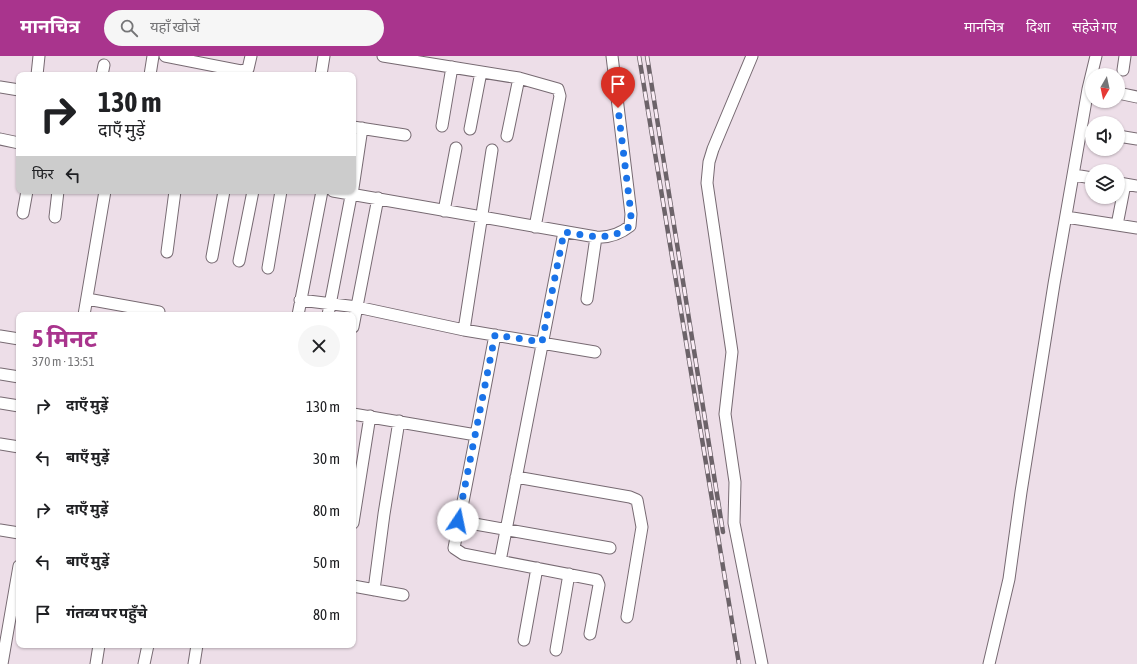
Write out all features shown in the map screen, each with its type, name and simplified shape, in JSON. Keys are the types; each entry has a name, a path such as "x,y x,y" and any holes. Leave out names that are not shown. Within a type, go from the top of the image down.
{"street":[{"path":"37,72 39,56"},
{"path":"150,72 153,56"},
{"path":"165,56 241,71 248,69 251,56"},
{"path":"321,72 324,56"},
{"path":"383,56 519,78 554,87 560,92 535,227"},
{"path":"356,192 378,198 481,218 596,237 611,236 625,230 630,226 631,221 612,56"},
{"path":"752,56 713,149 709,162 707,183 732,352 725,414 735,482 735,527 762,664"},
{"path":"1094,68 1096,56"},
{"path":"1123,68 1125,56"},
{"path":"442,126 452,67"},
{"path":"470,129 481,72"},
{"path":"507,136 519,78"},
{"path":"0,87 16,90"},
{"path":"1125,95 1137,97"},
{"path":"356,148 358,127 405,135"},
{"path":"1125,137 1137,139"},
{"path":"989,664 1009,579 1022,484 1066,217 1074,175 1085,138"},
{"path":"0,139 16,142"},
{"path":"444,211 456,148"},
{"path":"464,330 492,150"},
{"path":"1074,175 1085,177"},
{"path":"1125,184 1137,186"},
{"path":"23,213 26,194"},
{"path":"55,217 58,194"},
{"path":"85,312 104,194"},
{"path":"167,252 175,194"},
{"path":"212,257 223,194"},
{"path":"239,261 252,194"},
{"path":"268,268 280,194"},
{"path":"298,312 321,194"},
{"path":"329,312 351,194"},
{"path":"355,312 378,198"},
{"path":"1118,225 1120,204"},
{"path":"1066,217 1137,228"},
{"path":"500,561 564,232"},
{"path":"587,299 596,237"},
{"path":"87,299 159,312"},
{"path":"300,300 356,307 464,330 595,352"},
{"path":"495,335 453,544 455,551 463,554 592,578 598,582 590,634"},
{"path":"0,336 16,339"},
{"path":"0,374 16,377"},
{"path":"0,403 16,406"},
{"path":"356,414 476,435"},
{"path":"356,504 370,416"},
{"path":"374,590 384,514 399,421"},
{"path":"0,444 16,447"},
{"path":"516,477 630,497 637,500 642,527 627,617"},
{"path":"458,521 610,548"},
{"path":"0,533 16,533"},
{"path":"524,640 537,568"},
{"path":"556,650 570,574"},
{"path":"2,664 16,583"},
{"path":"356,587 403,595"},
{"path":"96,664 99,648"},
{"path":"144,664 147,648"},
{"path":"194,664 197,648"}],"railway":[{"path":"639,56 739,664"},
{"path":"647,56 723,532"}],"route":[{"path":"458,521 495,335 542,342 564,232 603,237 611,236 625,230 630,226 631,214 618,108"}]}
